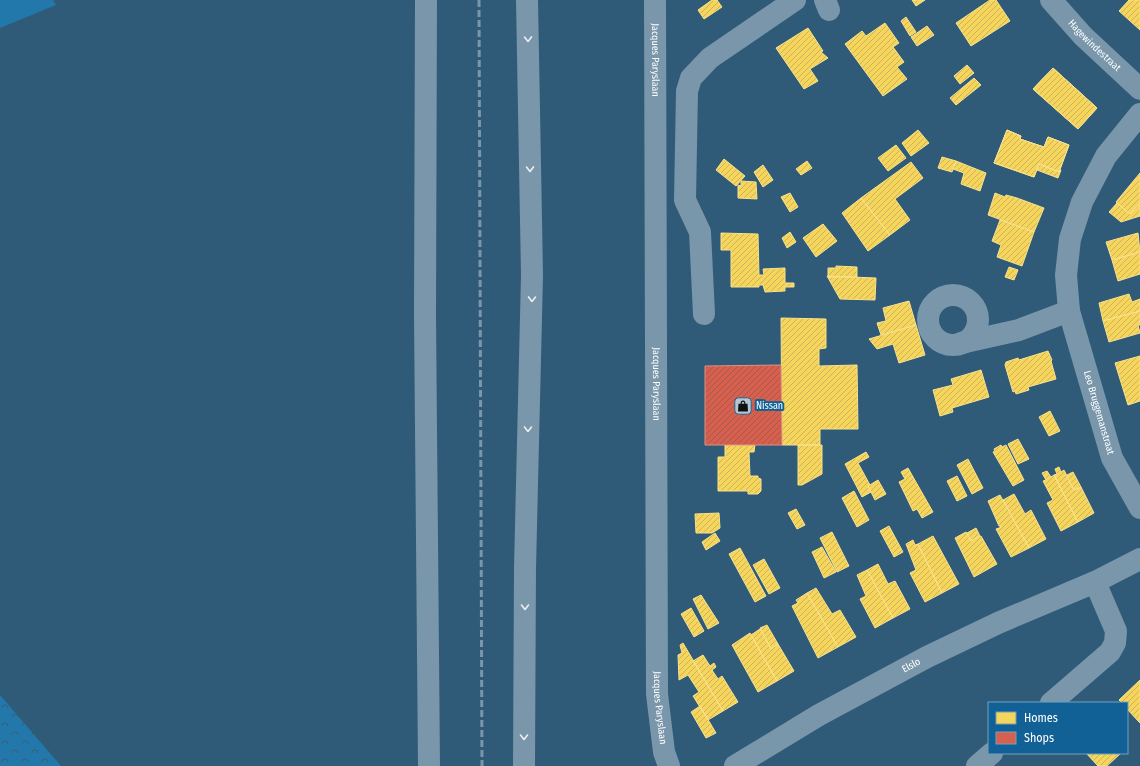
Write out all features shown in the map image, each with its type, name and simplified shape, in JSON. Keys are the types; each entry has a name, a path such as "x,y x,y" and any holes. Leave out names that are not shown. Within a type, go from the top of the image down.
{"highway":[{"path":"524,766 525,568 532,275 527,0"},
{"name":"Jacques Paryslaan","path":"655,0 657,694 664,752 669,766"}],"street":[{"path":"426,0 425,315 429,766"},
{"path":"704,314 700,232 684,200 687,91 691,78 710,58 796,0"},
{"name":"Hagewindestraat","path":"1051,0 1083,36 1140,89"},
{"name":"Leo Bruggemanstraat","path":"1140,114 1106,156 1082,202 1070,239 1066,275 1069,311 1112,458 1140,508"},
{"path":"961,343 1019,330 1069,311"},
{"name":"Elslo","path":"735,766 819,715 927,657 998,623 1095,582 1140,559"},
{"path":"1052,702 1110,652 1115,643 1116,631 1095,582"},
{"path":"977,766 991,754"}],"green space":[{"path":"0,0 53,0 56,5 0,28"},
{"path":"0,695 61,766 0,766"}],"building: Homes":[{"path":"712,0 717,0 722,7 704,19 698,10"},
{"path":"912,0 925,0 916,6"},
{"path":"990,0 996,0 1010,21 971,46 956,23"},
{"path":"1129,0 1140,0 1140,30 1119,11"},
{"path":"906,17 916,32 910,36 901,21"},
{"path":"885,23 899,43 893,47 904,62 897,67 907,79 883,96 845,44 862,31 866,36"},
{"path":"927,26 934,35 917,46 911,37"},
{"path":"808,28 823,51 821,52 828,58 810,69 818,81 804,89 776,48"},
{"path":"967,65 974,73 960,84 954,76"},
{"path":"1053,68 1097,108 1078,129 1033,89"},
{"path":"1053,68 1097,108 1078,129 1033,89"},
{"path":"974,78 981,85 956,105 950,98"},
{"path":"918,130 929,143 911,156 902,143"},
{"path":"1007,130 1021,136 1020,139 1044,147 1048,137 1069,145 1059,172 1039,164 1034,177 994,163"},
{"path":"1007,130 1021,136 1020,139 1044,147 1048,137 1069,145 1059,172 1039,164 1034,177 994,163"},
{"path":"896,145 906,158 888,171 878,158"},
{"path":"942,157 956,161 952,172 938,168"},
{"path":"724,159 745,176 736,186 716,170"},
{"path":"807,161 812,168 801,175 796,169"},
{"path":"956,161 986,173 980,191 961,184 964,173 953,169"},
{"path":"911,162 923,178 895,199 910,220 890,235 861,198"},
{"path":"1039,164 1059,172 1061,170 1058,178 1037,170"},
{"path":"763,165 773,180 763,187 754,172"},
{"path":"1140,173 1140,206 1138,205 1130,214 1116,202"},
{"path":"741,181 756,182 757,199 738,198 738,185 741,186"},
{"path":"790,193 798,207 790,212 781,197"},
{"path":"995,193 1005,197 1006,195 1017,198 1044,208 1034,232 988,215"},
{"path":"861,198 890,235 868,251 842,213"},
{"path":"1117,203 1130,214 1138,205 1140,206 1140,216 1121,222 1109,212"},
{"path":"1000,220 1034,232 1022,266 997,257 1001,245 992,241"},
{"path":"823,224 837,241 816,257 803,238"},
{"path":"790,232 796,242 787,248 782,238"},
{"path":"721,233 758,234 759,275 764,275 763,269 785,268 785,283 794,283 794,287 785,287 785,291 765,292 763,285 759,285 759,287 731,287 731,250 721,250"},
{"path":"1138,233 1140,252 1112,260 1106,242"},
{"path":"1140,252 1140,274 1118,281 1112,260"},
{"path":"836,266 857,267 857,277 828,277 828,268 836,268"},
{"path":"1009,267 1018,270 1014,280 1005,277"},
{"path":"827,276 876,278 875,300 840,299"},
{"path":"1129,294 1132,302 1140,299 1140,311 1103,321 1099,303"},
{"path":"909,301 916,325 881,335 877,323 886,321 883,308"},
{"path":"1140,311 1140,325 1138,325 1140,333 1109,342 1103,321"},
{"path":"781,318 826,319 826,348 819,349 819,366 857,365 858,429 820,429 820,445 782,445"},
{"path":"916,325 925,355 899,363 893,344 877,349 869,339"},
{"path":"1048,351 1052,360 1056,379 1028,387 1029,390 1016,394 1015,391 1013,392 1005,365 1006,362 1018,358 1019,360"},
{"path":"1140,356 1140,401 1128,405 1115,363"},
{"path":"981,370 989,397 952,408 953,412 940,416 933,390 953,385 951,379"},
{"path":"1050,411 1060,431 1049,436 1039,417"},
{"path":"1018,439 1029,459 1018,464 1008,444"},
{"path":"725,445 755,445 754,452 749,452 750,476 758,476 758,478 761,479 761,491 758,494 748,494 748,491 718,491 718,457 725,457"},
{"path":"798,445 822,445 822,474 802,485 798,485"},
{"path":"1001,445 1002,447 1006,445 1024,480 1013,486 993,452 995,451 994,449"},
{"path":"866,452 869,457 858,463 870,485 868,486 871,492 862,497 845,464"},
{"path":"968,459 983,488 972,494 957,465"},
{"path":"1059,467 1061,472 1064,470 1074,490 1081,487 1094,513 1078,522 1054,475 1057,474 1055,469"},
{"path":"908,468 933,512 922,518 917,509 913,511 899,482 905,479 901,472"},
{"path":"1047,471 1051,477 1054,475 1078,522 1061,531 1047,503 1053,500 1043,481 1046,480 1042,473"},
{"path":"1073,472 1081,487 1074,490 1067,475"},
{"path":"957,476 967,496 957,501 947,481"},
{"path":"878,480 886,494 875,500 868,486"},
{"path":"854,491 869,520 857,527 842,498"},
{"path":"1014,494 1025,514 1031,510 1046,539 1029,548 1003,500"},
{"path":"1000,495 1029,548 1011,557 996,529 1002,527 999,526 988,501"},
{"path":"796,509 805,525 797,529 788,513"},
{"path":"719,513 720,528 712,533 696,533 695,514"},
{"path":"889,526 903,552 894,557 880,531"},
{"path":"976,528 980,536 971,541 967,533"},
{"path":"832,532 849,566 837,572 820,538"},
{"path":"966,532 971,541 981,536 997,564 974,577 955,538"},
{"path":"715,533 720,541 706,550 702,542"},
{"path":"933,536 959,584 942,593 918,544"},
{"path":"913,540 915,545 918,544 942,593 925,602 910,573 916,570 906,544"},
{"path":"822,547 836,572 824,578 812,552"},
{"path":"740,548 766,596 755,602 729,554"},
{"path":"764,559 780,588 769,594 753,565"},
{"path":"878,564 888,584 895,581 910,609 893,618 867,570"},
{"path":"867,570 893,618 875,628 860,599 866,596 857,575"},
{"path":"816,588 832,614 840,610 856,637 838,647 807,593"},
{"path":"807,593 838,647 818,658 792,606 798,603 796,600"},
{"path":"701,595 719,623 708,629 693,599"},
{"path":"691,608 704,631 694,637 681,614"},
{"path":"767,625 778,644 771,649 760,628"},
{"path":"760,629 771,649 778,644 794,671 777,681 751,635"},
{"path":"750,633 777,681 758,692 732,645"},
{"path":"683,643 723,711 708,720 693,696 699,692 688,675 679,680 678,655 682,653 680,645"},
{"path":"703,655 710,666 714,663 716,667 712,670 718,679 722,676 738,702 723,711 693,661"},
{"path":"1140,680 1140,723 1128,710 1128,702 1121,702 1119,700"},
{"path":"700,706 716,733 706,738 691,712"},
{"path":"1087,754 1120,754 1107,766 1098,766"}],"building: Shops":[{"name":"Nissan","path":"781,365 782,445 705,445 705,366"}],"railway":[{"path":"479,0 482,766"}],"place":[{"name":"Nissan","path":"743,406"}]}
